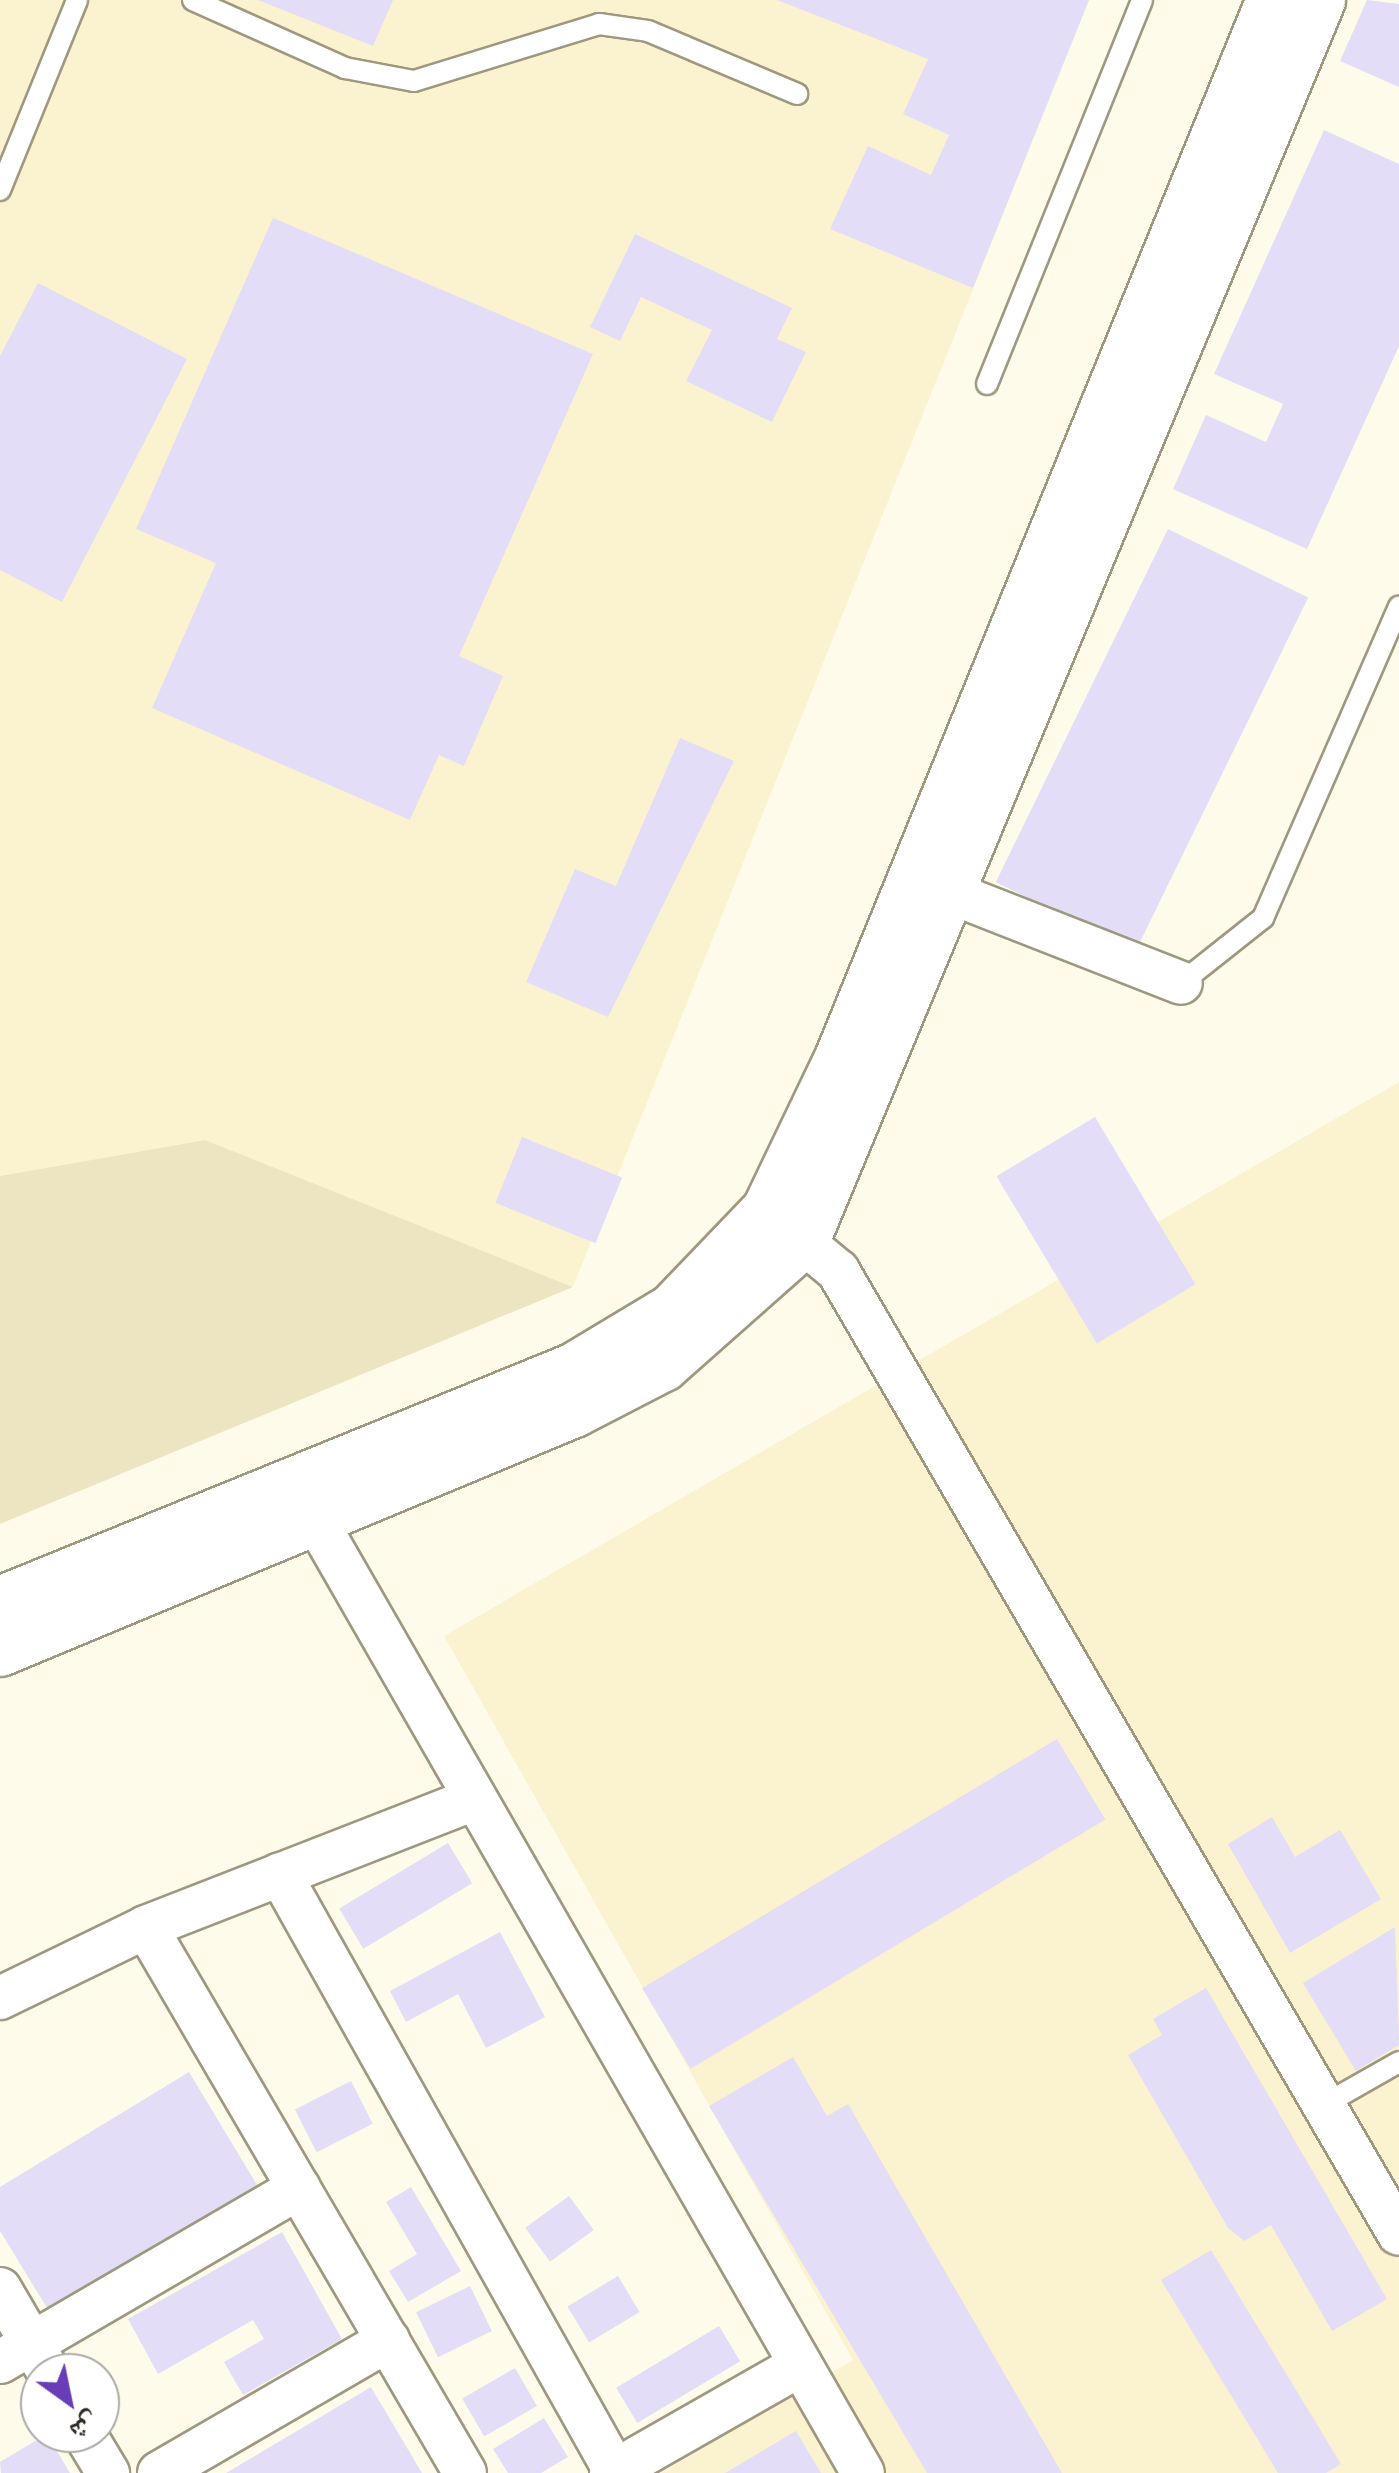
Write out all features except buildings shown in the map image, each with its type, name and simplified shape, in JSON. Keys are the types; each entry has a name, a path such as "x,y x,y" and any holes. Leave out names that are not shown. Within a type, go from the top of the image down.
{"street":[{"path":"1264,78 1273,0"},
{"path":"0,1603 304,1500 663,1364 786,1226 935,886 1098,474 1264,78 1318,0"},
{"path":"935,886 1182,983"},
{"path":"786,1226 838,1271 1399,2234"},
{"path":"0,1650 304,1500"},
{"path":"304,1500 864,2473"},
{"path":"0,1998 146,1927 475,1799"},
{"path":"280,1874 613,2472 800,2365"},
{"path":"146,1927 465,2473"},
{"path":"38,2353 299,2188"},
{"path":"0,2289 24,2353"},
{"path":"159,2473 388,2340"}],"lane":[{"path":"0,190 78,0"},
{"path":"193,0 345,68 414,81 599,24 648,31 797,94"},
{"path":"987,384 1142,0"},
{"path":"1182,983 1263,918 1399,606"},
{"path":"1326,2104 1399,2062"}],"shaded area":[{"path":"0,0 1089,0 573,1287 205,1140 0,1176"},
{"path":"1399,1082 1399,2473 661,2473 853,2360 444,1636"},
{"path":"205,1140 573,1287 0,1524 0,1176"}]}
